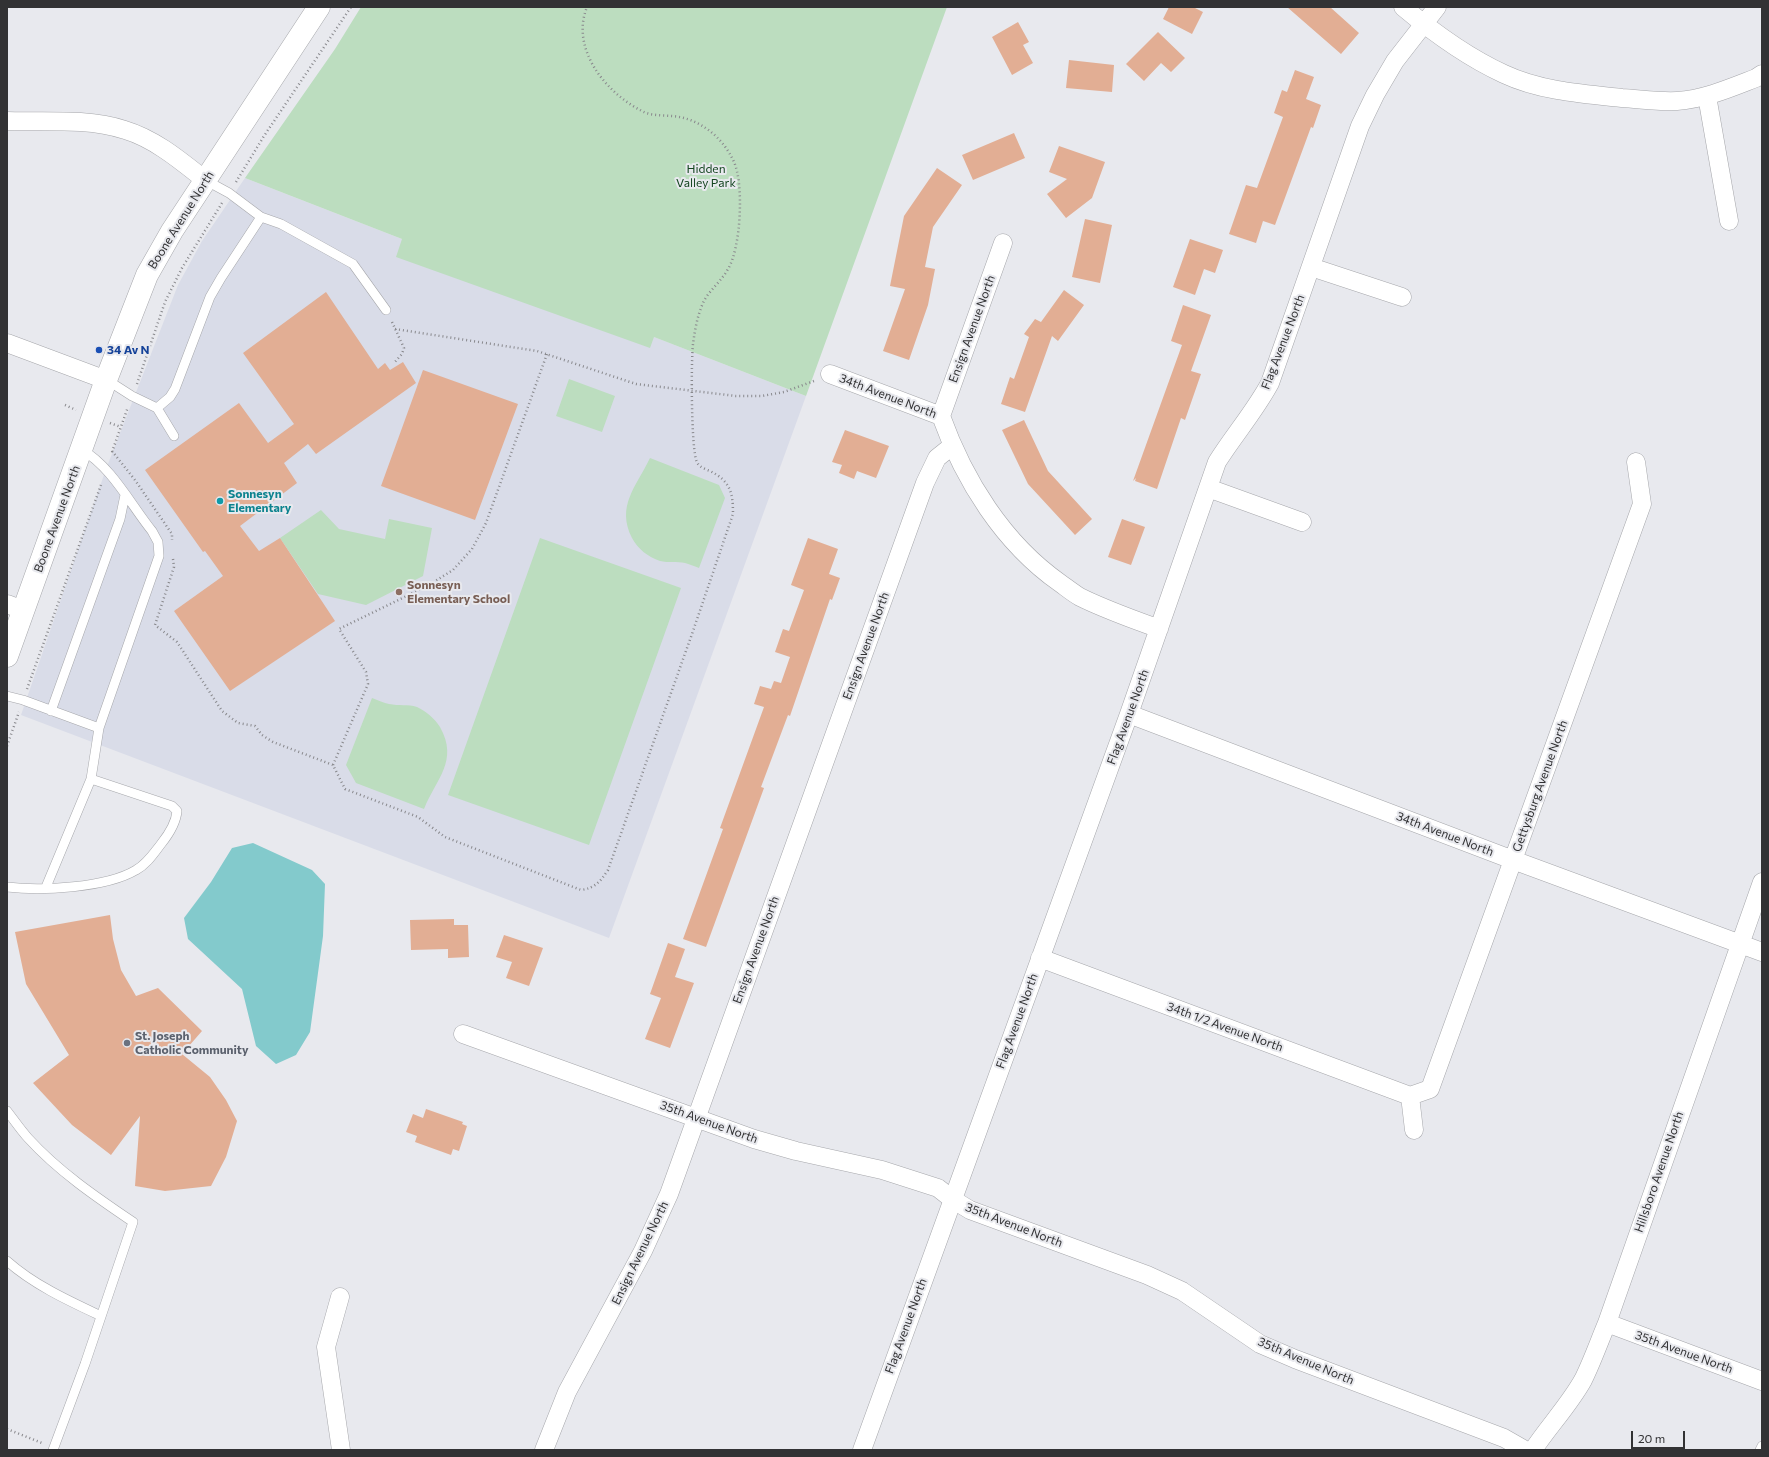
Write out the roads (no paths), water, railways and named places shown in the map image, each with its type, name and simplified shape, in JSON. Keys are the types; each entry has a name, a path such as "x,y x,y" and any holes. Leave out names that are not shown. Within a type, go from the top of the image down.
{"street":[{"name":"Boone Avenue North","path":"7,656 15,607 82,450 106,380 147,275 172,231 319,7"},
{"path":"1403,7 1424,24 1473,58 1505,75 1541,86 1576,93 1643,100 1677,101 1707,96 1756,78 1762,74"},
{"name":"Flag Avenue North","path":"862,1450 1129,714 1217,462 1229,442 1259,403 1270,383 1360,126 1375,95 1395,61 1437,7"},
{"path":"1707,96 1729,221"},
{"path":"7,121 95,124 126,130 154,142 183,162 205,180"},
{"name":"Ensign Avenue North","path":"941,416 1003,243"},
{"path":"1311,266 1402,298"},
{"path":"7,343 106,380"},
{"name":"34th Avenue North","path":"830,374 941,416 952,446 982,500 1009,536 1040,569 1079,596 1159,629"},
{"name":"Ensign Avenue North","path":"544,1450 567,1392 643,1251 666,1201 695,1117 925,483 937,458 952,446"},
{"name":"Gettysburg Avenue North","path":"1410,1096 1430,1089 1642,504 1636,462"},
{"path":"1208,488 1302,522"},
{"name":"34th Avenue North","path":"1129,714 1513,860 1762,952"},
{"name":"Hillsboro Avenue North","path":"1533,1450 1562,1412 1582,1380 1607,1323 1739,943 1762,882"},
{"name":"34th 1/2 Avenue North","path":"1040,958 1410,1096"},
{"name":"35th Avenue North","path":"464,1034 754,1139 796,1151 882,1170 938,1188 970,1210 1147,1275 1182,1291 1260,1344 1295,1360 1504,1438 1525,1450"},
{"path":"1410,1096 1414,1130"},
{"path":"340,1297 326,1347 341,1450"},
{"name":"35th Avenue North","path":"1607,1323 1762,1381"}],"lane":[{"path":"205,180 228,193 261,217 281,224 353,264 386,310"},
{"path":"157,408 175,389 210,297 261,217"},
{"path":"106,380 132,396 157,408 174,436"},
{"path":"46,887 90,778 99,728 160,556 158,542 152,531 106,469 92,455 82,450"},
{"path":"51,710 120,519 125,495"},
{"path":"7,696 23,700 99,728"},
{"path":"7,887 23,889 91,885 122,878 138,869 152,857 164,841 177,818 177,811 172,806 90,778"},
{"path":"7,1111 27,1138 52,1161 90,1194 132,1222 101,1316 53,1449"},
{"path":"7,1261 15,1268 63,1298 101,1316"},
{"path":"1760,1450 1762,1446"}],"water":[{"path":"253,843 312,870 325,884 323,936 310,1032 296,1055 276,1064 256,1046 242,989 188,939 184,918 211,882 232,848"}],"place":[{"name":"34 Av N","path":"99,350"},
{"name":"Sonnesyn Elementary","path":"220,501"},
{"name":"Sonnesyn Elementary School","path":"399,592"},
{"name":"St. Joseph Catholic Community","path":"127,1043"}],"park label":[{"name":"Hidden Valley Park","path":"706,176"}]}
